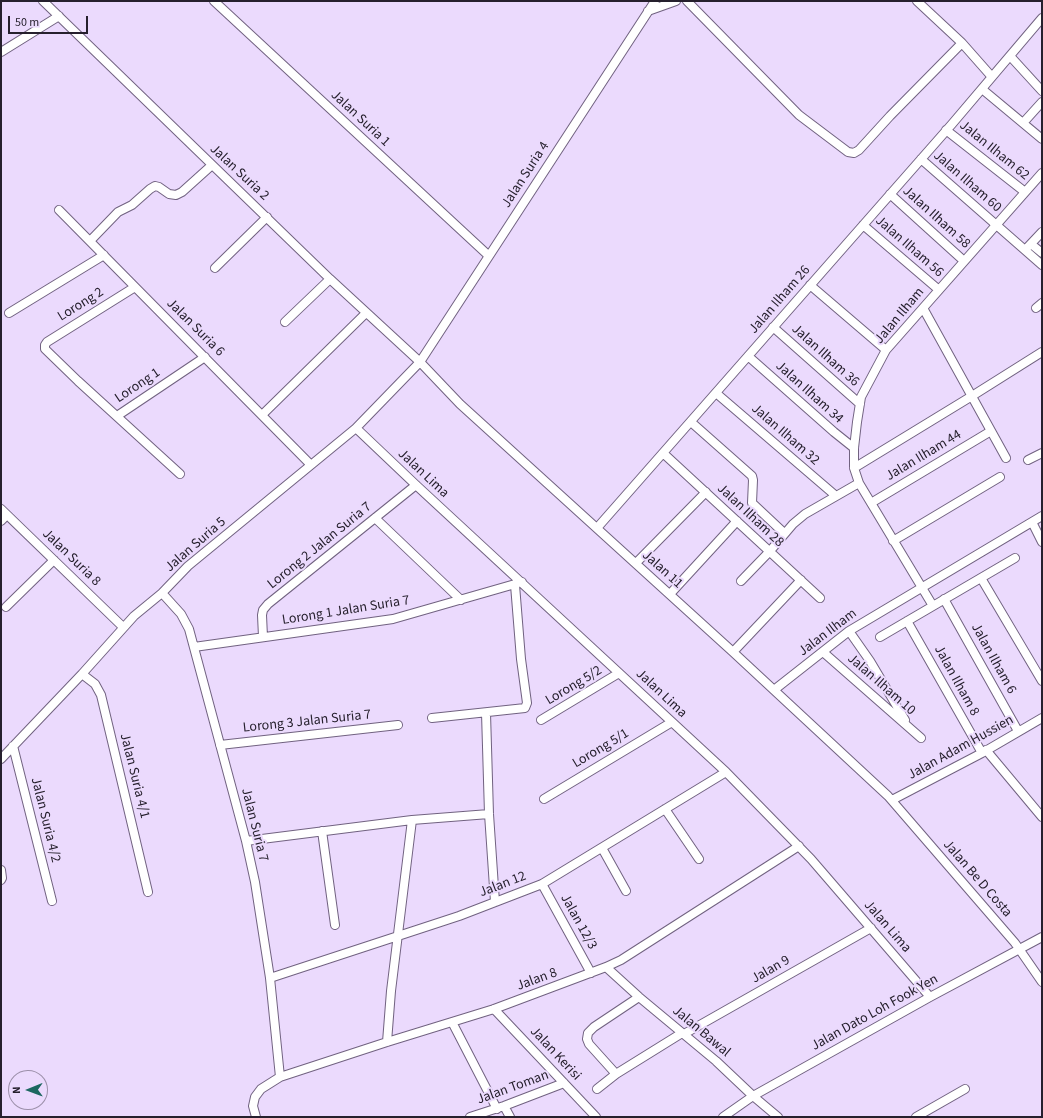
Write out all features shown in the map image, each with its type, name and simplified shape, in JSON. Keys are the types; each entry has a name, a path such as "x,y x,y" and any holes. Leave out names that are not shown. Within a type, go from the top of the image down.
{"street":[{"name":"Jalan Suria 1","path":"214,1 489,256"},
{"name":"Jalan Suria 4","path":"420,362 655,1"},
{"path":"648,11 676,1"},
{"path":"687,1 799,115 848,152 854,153 859,150 890,116 962,43"},
{"path":"917,1 962,43 992,77"},
{"name":"Jalan Suria 2","path":"48,2 59,16 212,165 366,313 420,362"},
{"path":"1,52 59,16"},
{"name":"Jalan Ilham 26","path":"597,528 982,89 1042,18"},
{"path":"1010,56 1042,91"},
{"path":"982,89 1042,139"},
{"path":"1023,123 1042,102"},
{"name":"Jalan Ilham 62","path":"946,130 1025,192"},
{"name":"Jalan Ilham 60","path":"920,159 1042,265"},
{"path":"90,241 118,212 132,205 150,189 155,186 159,186 169,194 176,195 182,192 212,165"},
{"name":"Jalan Ilham","path":"921,587 859,483 854,468 854,448 861,397 886,350 1042,173"},
{"name":"Jalan Ilham 58","path":"890,194 964,261"},
{"name":"Jalan Suria 6","path":"59,210 311,465"},
{"path":"215,268 267,217"},
{"name":"Jalan Ilham 56","path":"863,225 939,290"},
{"path":"1025,250 1042,232"},
{"path":"1031,244 1042,253"},
{"path":"10,313 104,256"},
{"path":"285,322 330,278"},
{"path":"810,285 886,350"},
{"name":"Lorong 2","path":"117,416 45,349 45,345 47,342 135,287"},
{"path":"923,308 1006,458"},
{"path":"262,415 366,313"},
{"name":"Jalan Ilham 36","path":"773,327 860,404"},
{"path":"854,468 1042,352"},
{"name":"Jalan Ilham 34","path":"748,356 838,437 854,448"},
{"name":"Lorong 1","path":"180,474 117,416 205,357"},
{"name":"Jalan Suria 5","path":"1,758 82,674 123,627 162,593 188,566 356,428 420,362"},
{"name":"Jalan 11","path":"420,362 460,404 670,594 890,798"},
{"name":"Jalan Ilham 32","path":"716,393 836,496"},
{"path":"691,422 752,476 754,480 752,503 784,533"},
{"name":"Jalan Lima","path":"356,428 518,584 619,673 726,772 811,858 930,997"},
{"name":"Jalan Ilham 44","path":"871,503 991,431"},
{"name":"Jalan Ilham 28","path":"663,453 820,598"},
{"path":"1028,460 1042,453"},
{"path":"894,541 1000,477"},
{"path":"741,581 770,551 784,533 805,514 859,483"},
{"name":"Lorong 2 Jalan Suria 7","path":"263,637 263,610 416,485"},
{"path":"636,563 706,492"},
{"name":"Jalan Suria 8","path":"1,508 123,627"},
{"path":"1,521 7,515"},
{"name":"Jalan Ilham","path":"774,690 849,631 1042,516"},
{"path":"375,518 461,600"},
{"path":"670,594 737,522"},
{"path":"1032,522 1042,542"},
{"path":"880,637 1014,558"},
{"path":"6,607 54,560"},
{"path":"981,578 1042,681"},
{"path":"733,652 801,580"},
{"path":"432,718 525,708 527,703 522,659 518,584"},
{"name":"Lorong 1 Jalan Suria 7","path":"194,647 393,619 518,584"},
{"path":"921,587 933,606"},
{"name":"Jalan Suria 7","path":"162,593 181,614 189,629 246,841 255,882 270,978 280,1077"},
{"name":"Jalan Ilham 6","path":"944,599 1018,732"},
{"name":"Jalan Ilham 8","path":"907,621 984,752 1042,817"},
{"path":"849,631 870,661 909,727"},
{"name":"Jalan Ilham 10","path":"823,652 921,738"},
{"name":"Lorong 5/2","path":"541,720 619,673"},
{"name":"Jalan Suria 4/1","path":"82,674 95,684 101,696 148,892"},
{"path":"486,713 489,814 495,902"},
{"name":"Jalan Adam Hussien","path":"890,798 984,752 1042,718"},
{"name":"Lorong 5/1","path":"544,799 672,722"},
{"name":"Lorong 3 Jalan Suria 7","path":"220,745 398,725"},
{"name":"Jalan Suria 4/2","path":"13,746 52,901"},
{"name":"Jalan 12","path":"270,978 459,916 542,884 726,772"},
{"name":"Jalan Be D Costa","path":"890,798 1019,949 1042,982"},
{"path":"665,809 699,859"},
{"path":"246,841 412,820 489,814"},
{"path":"387,1042 391,991 412,820"},
{"path":"322,831 335,925"},
{"name":"Jalan 8","path":"256,1117 253,1106 255,1097 261,1089 280,1077 494,1009 606,967 621,960 799,846"},
{"path":"602,848 626,891"},
{"path":"1,870 1,880"},
{"name":"Jalan 12/3","path":"542,884 591,973"},
{"name":"Jalan 9","path":"597,1089 616,1074 683,1033 871,928"},
{"name":"Jalan Dato Loh Fook Yen","path":"723,1117 754,1096 930,997 1042,937"},
{"name":"Jalan Bawal","path":"606,967 716,1061 778,1117"},
{"path":"616,1074 589,1044 587,1039 588,1034 594,1027 639,996"},
{"name":"Jalan Kerisi","path":"494,1009 596,1117"},
{"path":"452,1022 500,1108 510,1117"},
{"name":"Jalan Toman","path":"470,1117 500,1108 564,1083"},
{"path":"916,1117 965,1089"}]}
